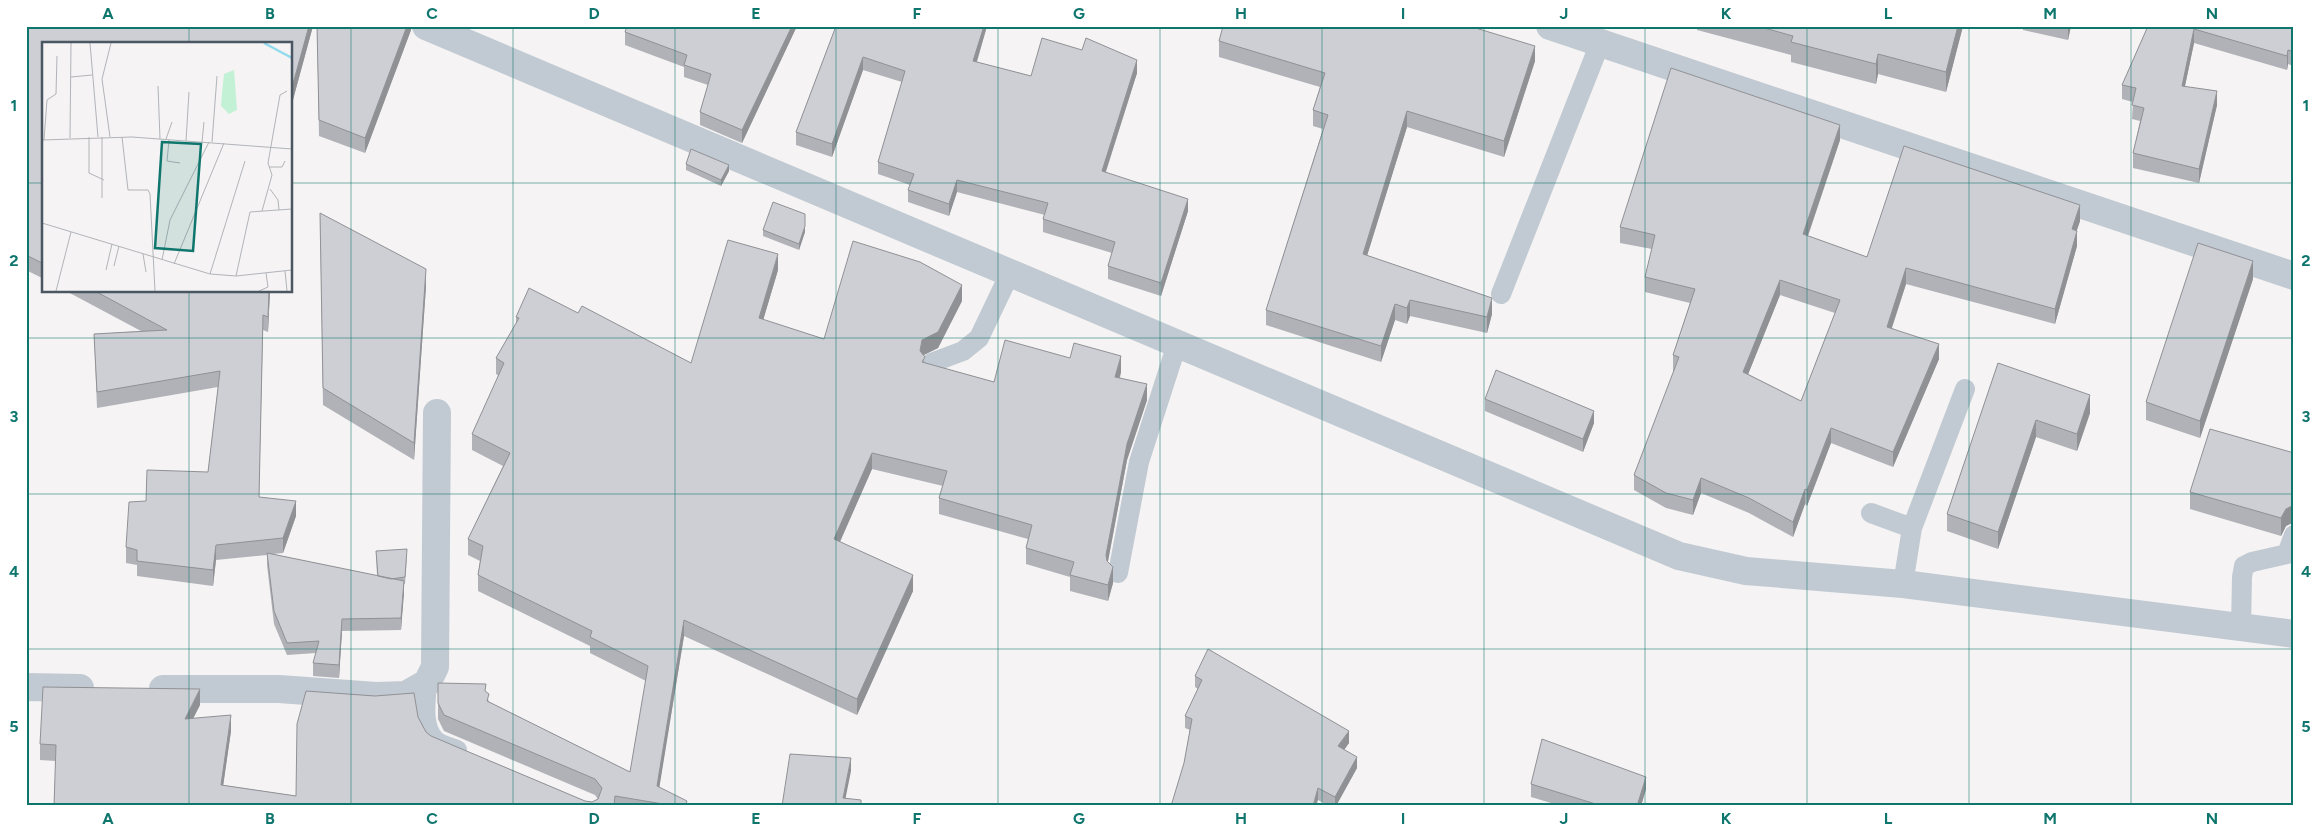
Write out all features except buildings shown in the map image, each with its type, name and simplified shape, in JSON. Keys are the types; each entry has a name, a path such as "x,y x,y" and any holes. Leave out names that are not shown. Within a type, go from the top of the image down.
{"street":[{"path":"426,26 1679,556 1746,572 1903,584 2294,634"},
{"path":"1550,26 2294,276"},
{"path":"139,689 279,689 376,696 406,695 427,683 435,667 437,413"},
{"path":"26,687 101,689"}],"lane":[{"path":"1501,294 1600,43"},
{"path":"931,363 964,351 979,338 1010,273"},
{"path":"1118,573 1139,462 1177,344"},
{"path":"1903,584 1912,528 1965,389"},
{"path":"1871,513 1912,528"},
{"path":"2241,628 2244,566 2252,562 2286,554 2294,535"},
{"path":"427,683 426,721 429,732 436,741 472,756"}]}
